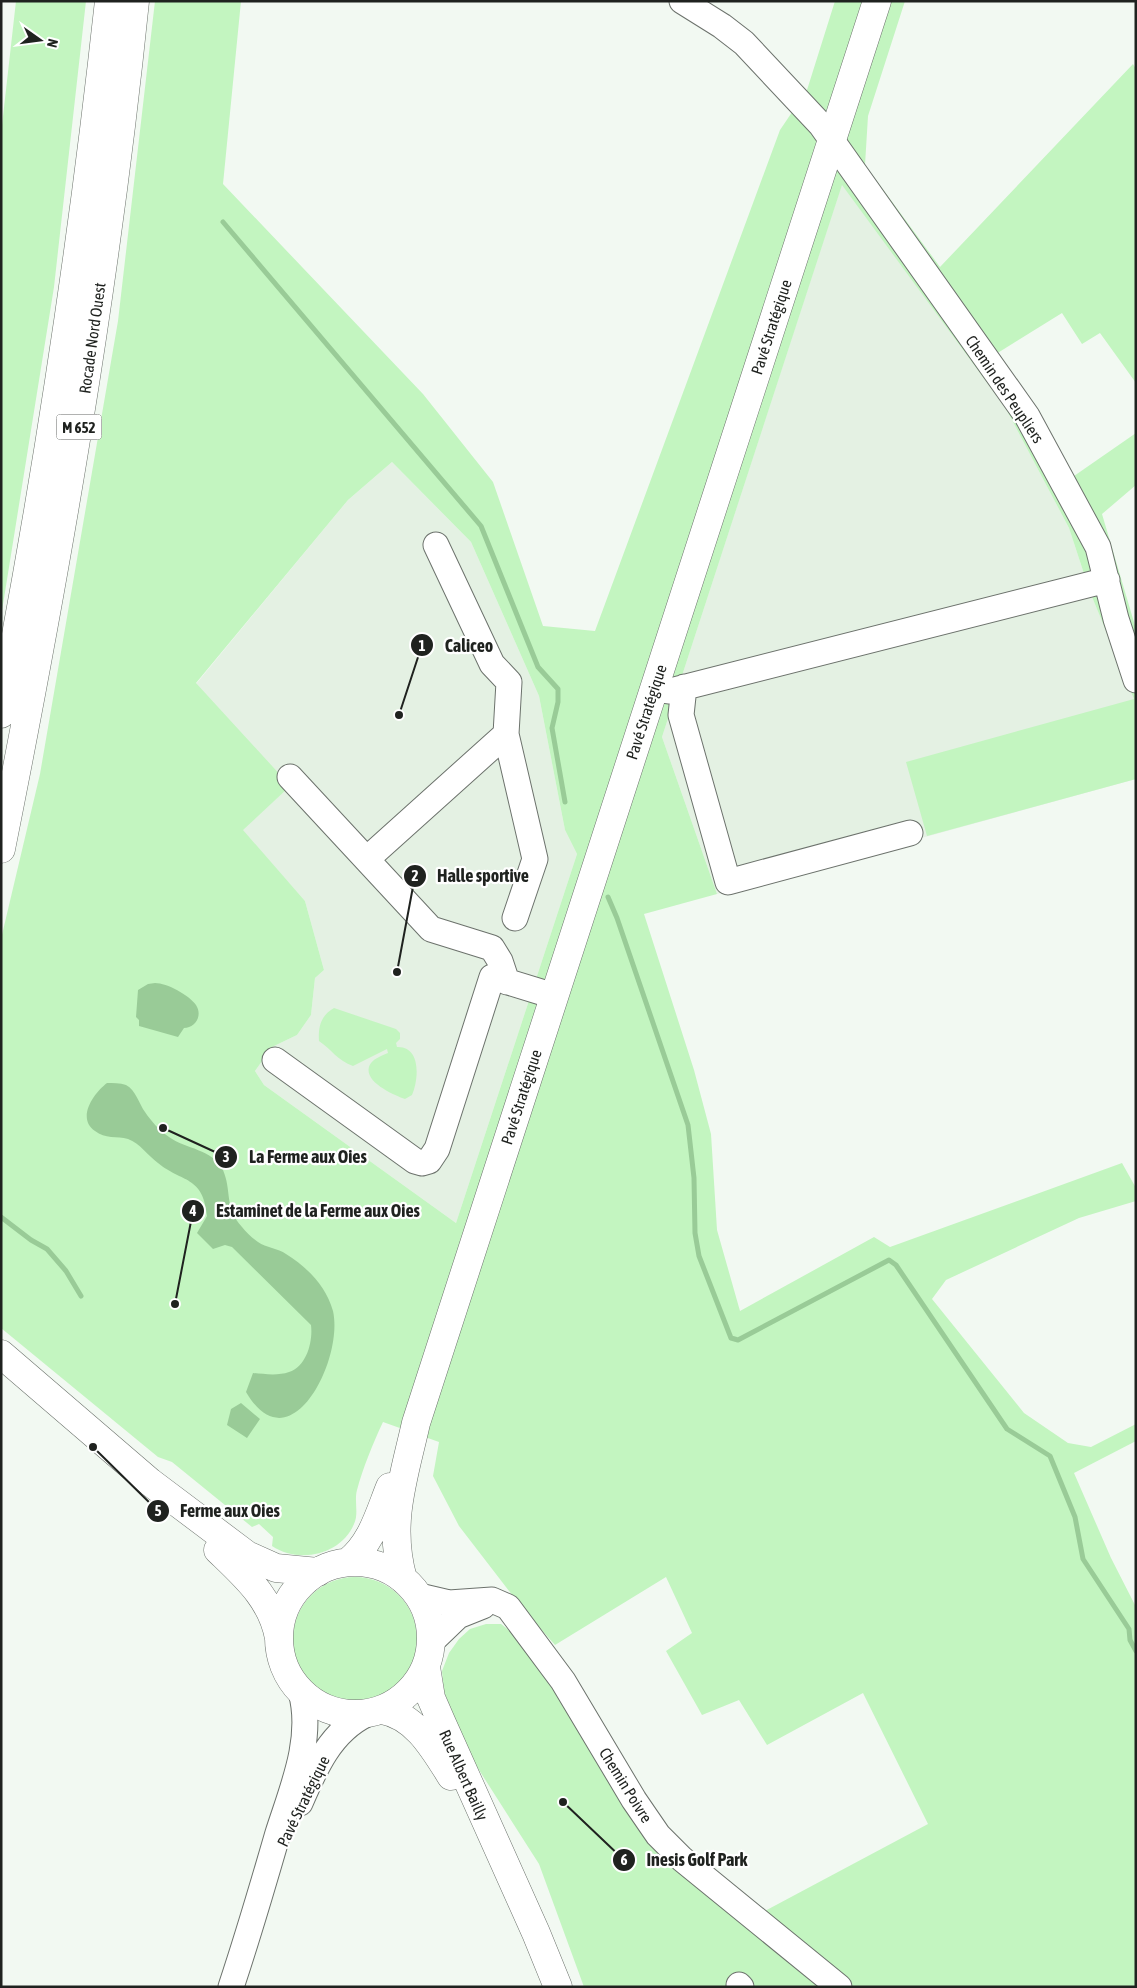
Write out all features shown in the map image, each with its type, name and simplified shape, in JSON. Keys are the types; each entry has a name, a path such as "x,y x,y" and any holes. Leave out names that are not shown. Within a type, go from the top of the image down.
{"main road":[{"name":"Rocade Nord Ouest","path":"1,714 30,565 64,356 108,1"},
{"name":"Rocade Nord Ouest","path":"1,848 46,623 76,447 104,258 134,1"},
{"name":"Pavé Stratégique","path":"348,1562 359,1552 372,1532 416,1423 654,689 827,133 877,1"},
{"path":"1,1354 150,1482 253,1559 276,1568 318,1572"},
{"name":"Pavé Stratégique","path":"411,1587 396,1554 395,1529 416,1423"},
{"path":"150,1482 261,1594 273,1614 285,1668 301,1692 326,1709 346,1714 375,1712 398,1702 412,1690 429,1654 429,1618 411,1587 377,1565 348,1562 318,1572 302,1584 289,1600 282,1619 279,1639"},
{"name":"Rue Albert Bailly","path":"429,1654 431,1698 558,1987"},
{"name":"Rue Albert Bailly","path":"375,1712 391,1712 408,1720 432,1747 511,1880"}],"street":[{"name":"Chemin des Peupliers","path":"682,1 722,26 744,43 827,133 891,221 970,338 1027,416 1095,540 1136,680"},
{"path":"436,545 492,664 509,682 506,734 535,859 515,918"},
{"path":"654,689 670,691 1106,580"},
{"path":"684,687 681,715 728,882 910,833"},
{"path":"367,859 506,734"},
{"path":"290,777 431,929 492,948 500,962 507,982"},
{"path":"275,1060 415,1161 422,1163 429,1161 437,1149 492,977 554,996"},
{"name":"Chemin Poivre","path":"411,1587 449,1603 492,1600 501,1603 514,1613 563,1682 634,1800 658,1835 682,1860 839,1987"},
{"path":"429,1654 449,1623 471,1610 490,1605 498,1606 514,1613"},
{"name":"Pavé Stratégique","path":"231,1987 259,1902 303,1742 305,1713 301,1692"},
{"name":"Pavé Stratégique","path":"259,1902 301,1799 319,1764 345,1727 375,1712"}],"shaded area":[{"path":"16,1 86,1 54,287 1,617 1,134"},
{"path":"155,1 241,1 223,184 423,394 493,482 543,626 595,631 780,130 807,90 835,1 905,1 868,116 865,165 940,267 1133,64 1136,69 1136,383 1100,333 1082,344 1062,313 996,354 1074,476 1136,433 1136,485 1102,514 1136,629 1136,779 927,836 906,762 1134,699 1090,592 1069,528 1005,407 842,185 662,737 717,894 644,914 694,1070 711,1134 717,1230 740,1311 874,1237 890,1247 1122,1163 1136,1188 1136,1201 1079,1218 946,1280 932,1299 1024,1413 1068,1443 1091,1447 1136,1424 1136,1441 1074,1473 1111,1558 1136,1607 1136,1987 855,1987 844,1981 761,1913 928,1824 863,1693 767,1745 739,1700 702,1715 666,1651 692,1633 666,1577 555,1645 523,1609 459,1526 433,1476 439,1442 383,1422 359,1482 356,1494 355,1520 348,1535 329,1549 318,1553 294,1555 283,1551 272,1546 273,1537 259,1524 252,1527 172,1462 158,1457 1,1328 1,939 40,774 118,321","holes":["392,462 471,542 539,696 565,830 577,854 456,1223 264,1085 255,1071 272,1047 297,1035 311,1015 315,978 324,970 305,901 243,830 286,790 284,779 196,683 348,500"]},
{"path":"842,184 1005,407 1069,528 1090,592 1136,703 1136,779 717,894 662,737"},
{"path":"392,462 471,542 539,696 565,830 577,854 456,1223 264,1085 255,1071 272,1047 297,1035 311,1015 315,978 324,970 305,901 242,830 286,790 196,684 348,500"},
{"path":"155,983 171,987 183,994 193,1001 198,1009 197,1021 192,1026 184,1028 178,1037 139,1026 139,1020 136,1017 138,990 148,984"},
{"path":"334,1008 396,1029 400,1033 400,1039 396,1043 397,1047 405,1048 410,1052 416,1065 416,1081 412,1095 405,1099 393,1094 379,1086 370,1075 371,1063 388,1053 387,1049 353,1066 339,1058 319,1041 321,1022 326,1014"},
{"path":"107,1083 121,1084 129,1087 147,1115 162,1132 176,1141 206,1153 213,1158 223,1170 226,1178 230,1206 236,1220 258,1242 283,1252 294,1259 315,1278 326,1293 333,1311 334,1332 330,1355 322,1378 310,1398 296,1412 280,1418 263,1412 246,1392 253,1373 280,1374 295,1369 300,1364 310,1345 311,1325 232,1247 225,1245 213,1249 197,1233 207,1216 205,1203 196,1186 154,1160 132,1141 99,1134 90,1126 87,1119 89,1106 92,1099"},
{"path":"241,1403 260,1419 247,1438 227,1425 231,1409"},
{"path":"355,1577 379,1582 399,1595 412,1615 417,1639 412,1663 399,1683 379,1696 355,1701 331,1696 311,1683 298,1663 293,1639 298,1615 311,1595 331,1582"},
{"path":"486,1624 501,1624 515,1635 570,1709 652,1845 825,1987 584,1987 539,1864 472,1759 444,1692 442,1671 449,1653 459,1639 470,1629"}],"waterway":[{"path":"223,222 481,526 538,667 558,689 558,702 552,728 565,802"},
{"path":"608,897 617,918 688,1125 694,1178 695,1233 699,1256 731,1338 738,1340 889,1260 896,1265 1007,1429 1050,1456 1075,1517 1083,1559 1129,1629 1130,1640 1136,1651"},
{"path":"1,1217 31,1240 47,1249 66,1271 81,1296"}],"place":[{"name":"Caliceo","path":"399,715"},
{"name":"Halle sportive","path":"397,972"},
{"name":"La Ferme aux Oies","path":"163,1128"},
{"name":"Estaminet de la Ferme aux Oies","path":"175,1304"},
{"name":"Ferme aux Oies","path":"93,1447"},
{"name":"Inesis Golf Park","path":"563,1802"}]}
